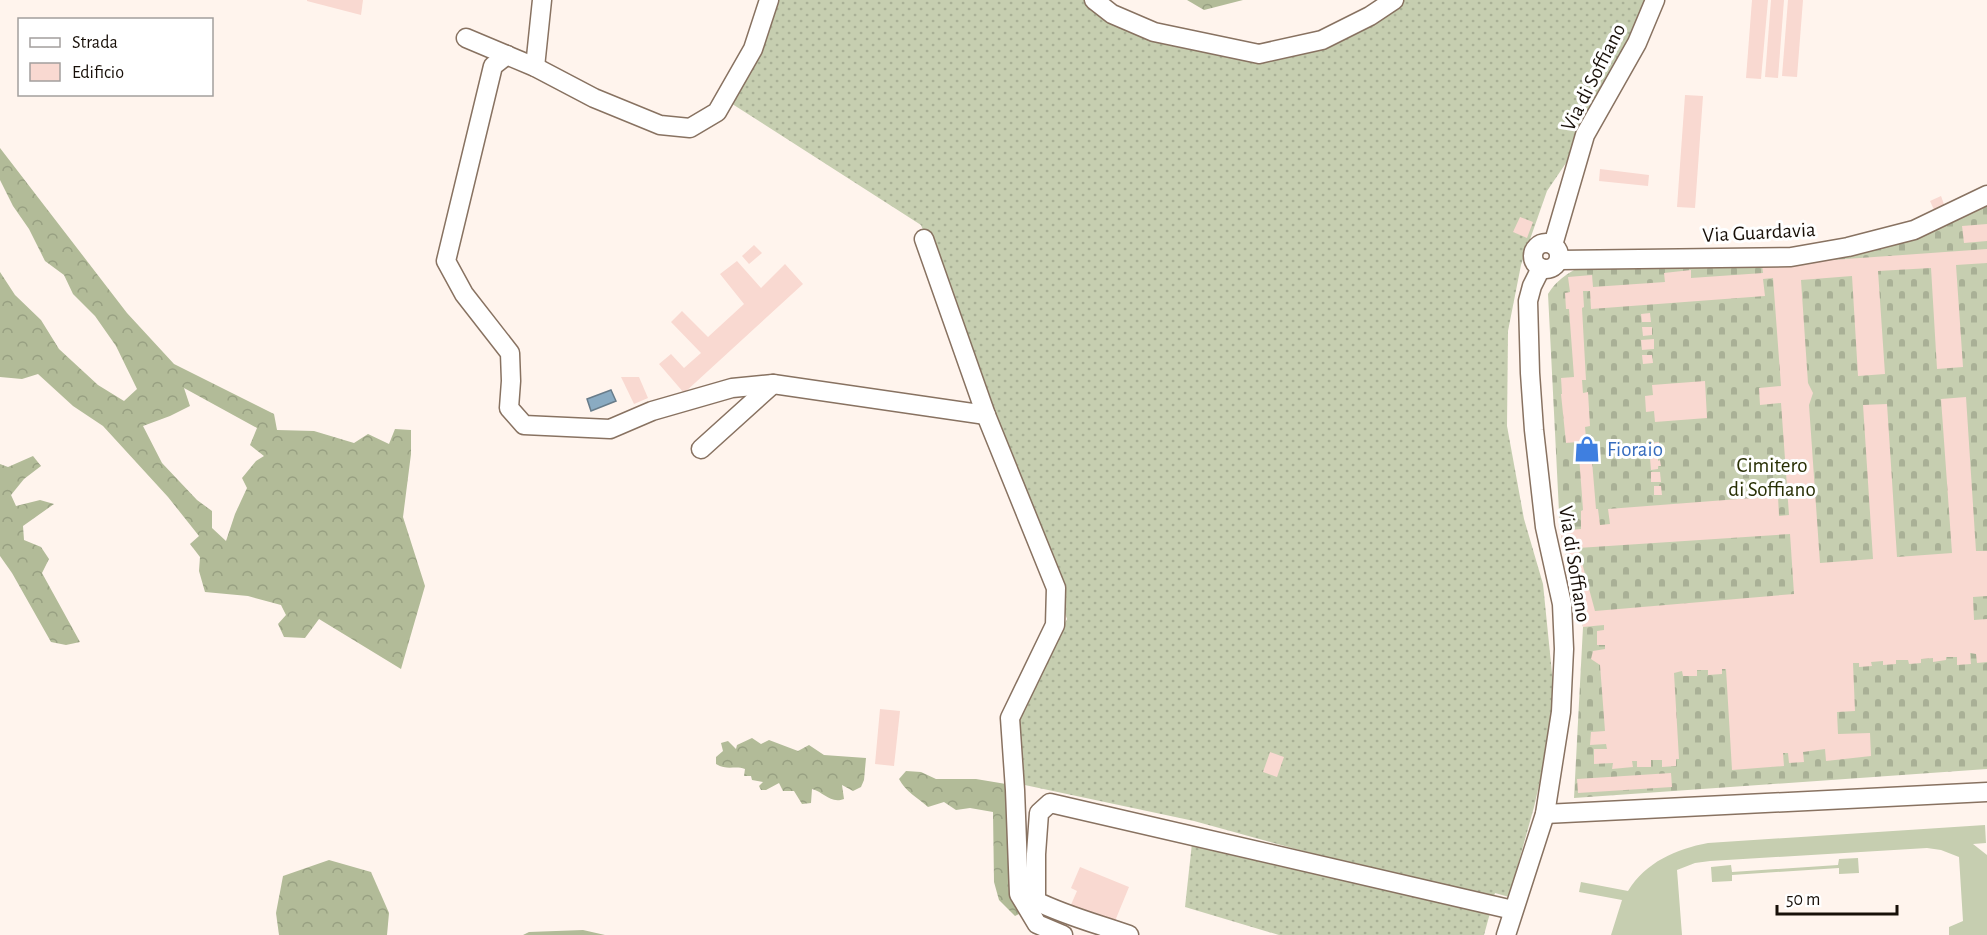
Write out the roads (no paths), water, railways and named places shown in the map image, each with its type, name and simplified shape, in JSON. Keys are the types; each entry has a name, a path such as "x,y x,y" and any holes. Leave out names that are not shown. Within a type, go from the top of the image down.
{"street":[{"path":"535,67 542,0"},
{"path":"466,38 535,67 594,98 660,124 690,128 717,111 753,49 769,0"},
{"path":"1094,0 1112,14 1154,33 1259,54 1322,40 1370,16 1394,0"},
{"name":"Via di Soffiano","path":"1506,935 1545,814 1561,712 1564,649 1562,604 1545,527 1533,430 1528,302 1532,286 1541,268 1533,260 1535,249 1546,243 1556,252 1585,135 1637,43 1655,0"},
{"path":"507,55 493,66 446,261 464,294 510,352 509,408 524,425 610,429 652,411 721,391 773,384 986,415"},
{"name":"Via Guardavia","path":"1556,252 1791,257 1848,247 1914,230 1987,195"},
{"path":"924,239 986,415 1056,588 1055,626 1010,718 1018,894 1037,924 1063,935"},
{"path":"701,449 773,384"},
{"path":"1545,814 1987,792"},
{"path":"1130,935 1058,913 1036,901 1039,813 1050,802 1513,910"}],"water":[{"path":"611,390 616,401 591,411 587,399"}],"place":[{"name":"Fioraio","path":"1587,449"}],"park label":[{"name":"Cimitero di Soffiano","path":"1772,477"}]}
